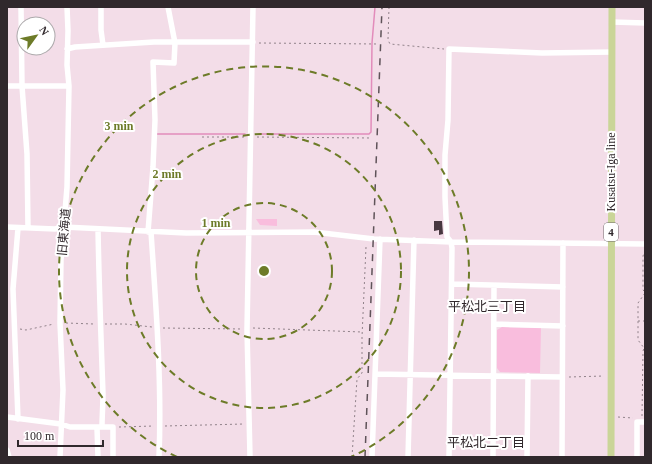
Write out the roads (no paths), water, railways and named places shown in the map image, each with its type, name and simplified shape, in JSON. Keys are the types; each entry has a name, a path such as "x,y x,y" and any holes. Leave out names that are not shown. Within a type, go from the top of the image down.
{"main road":[{"name":"Kusatsu-Iga line","path":"611,457 612,7"}],"street":[{"path":"21,7 22,86 27,154 28,228"},
{"name":"旧東海道","path":"60,457 63,390 60,323 61,260 67,187 69,86 67,65 67,7"},
{"path":"101,7 101,30 104,45"},
{"path":"159,457 160,426 158,328 150,232 155,120 153,62 174,63 175,43 168,7"},
{"path":"250,457 247,330 253,7"},
{"path":"612,22 645,23"},
{"path":"67,49 75,47 154,42 253,42"},
{"path":"449,457 452,284 451,242 447,237 445,155 448,120 449,49 542,53 612,52"},
{"path":"7,86 69,86"},
{"path":"7,227 55,229 64,227 150,232 314,232 380,239 451,242 645,244"},
{"path":"18,228 14,289 18,419"},
{"path":"98,229 101,371 103,396 98,457"},
{"path":"372,457 380,239"},
{"path":"408,457 414,240"},
{"path":"562,457 563,243"},
{"path":"452,284 563,287"},
{"path":"493,457 494,286"},
{"path":"494,324 563,326"},
{"path":"375,374 562,376"},
{"path":"527,457 528,376"},
{"path":"7,418 61,424 70,427 113,427 113,457"},
{"path":"644,422 637,422 637,456 645,454"},
{"path":"7,450 9,457"}],"waterway":[{"path":"259,134 369,134 371,132 372,43 375,7"},
{"path":"157,134 245,134"}],"railway":[{"path":"365,457 382,7"}],"district":[{"name":"平松北三丁目","path":"487,306"},
{"name":"平松北二丁目","path":"486,442"}]}
